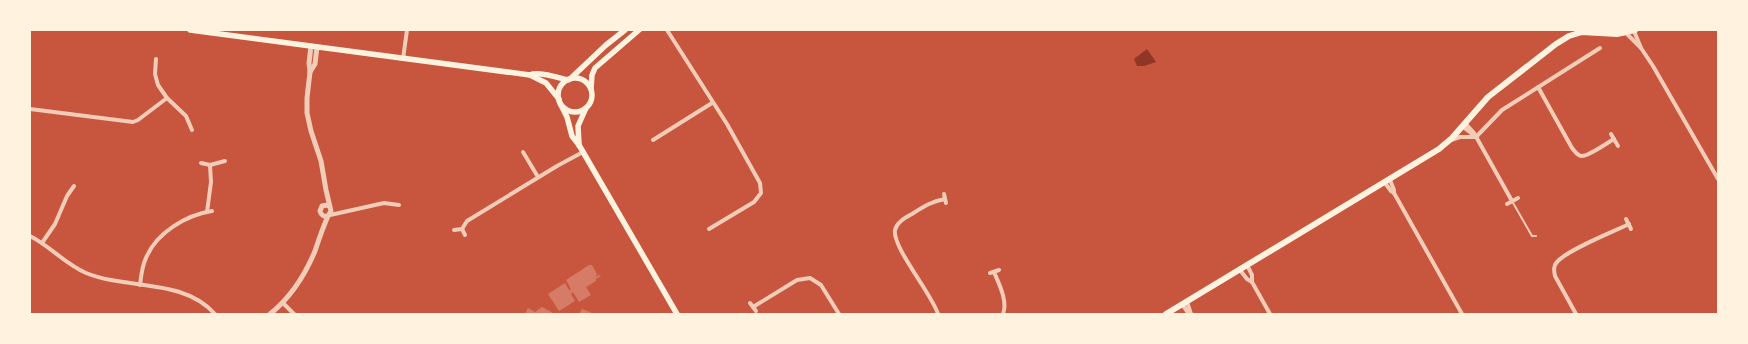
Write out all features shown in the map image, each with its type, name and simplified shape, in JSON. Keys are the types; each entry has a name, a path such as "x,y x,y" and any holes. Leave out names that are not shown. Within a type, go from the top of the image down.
{"main road":[{"path":"190,30 210,31 404,59 530,75 546,83 565,108 577,112 586,108"},
{"path":"626,30 563,83 559,89 560,101 567,117 572,136 579,145 677,314"},
{"path":"579,145 579,124 591,101 592,75 595,68 639,30"},
{"path":"1166,314 1434,152 1450,140 1488,97 1563,39 1582,32 1617,34 1634,30"},
{"path":"530,75 534,73 541,73 554,78 576,78 584,81 591,89"}],"street":[{"path":"404,59 407,30"},
{"path":"667,30 751,164 759,179 762,189 760,196 754,202 710,229"},
{"path":"1634,30 1641,48"},
{"path":"1626,32 1641,48 1660,77 1718,179"},
{"path":"270,314 294,289 307,267 329,215 330,207 321,161 307,114 310,72 309,63 314,46"},
{"path":"1450,140 1460,137 1476,137 1502,110 1600,48"},
{"path":"156,59 155,78 158,86 167,98 183,112 192,130"},
{"path":"1538,87 1572,148 1578,155 1583,156 1588,154 1614,139"},
{"path":"30,109 133,122 138,120 167,98"},
{"path":"653,140 712,103"},
{"path":"1463,125 1474,133 1512,201"},
{"path":"1611,134 1618,146"},
{"path":"523,152 538,177"},
{"path":"462,229 467,221 538,177 583,152"},
{"path":"201,162 210,165 225,161"},
{"path":"140,285 146,257 157,240 170,229 186,220 209,212 211,182 210,165"},
{"path":"1387,181 1393,186 1394,193 1462,314"},
{"path":"42,243 55,224 67,196 74,186"},
{"path":"322,229 320,209 326,190"},
{"path":"1507,204 1518,198"},
{"path":"938,314 932,300 898,245 895,234 897,226 904,218 928,204 945,199"},
{"path":"321,214 324,217 341,211 384,203 400,205"},
{"path":"322,206 327,205 341,211"},
{"path":"1626,219 1631,229"},
{"path":"1576,314 1555,276 1554,271 1556,263 1584,246 1629,224"},
{"path":"454,230 462,229"},
{"path":"462,229 465,235"},
{"path":"30,236 69,263 86,272 105,279 187,294 202,302 215,314"},
{"path":"1247,266 1252,275 1252,282"},
{"path":"1240,270 1247,279 1252,282 1270,314"},
{"path":"994,272 1005,304 1003,314"},
{"path":"753,307 797,280 810,278 814,279 821,285 839,314"},
{"path":"750,302 756,311"},
{"path":"282,303 294,314"},
{"path":"1184,303 1190,314"}],"lane":[{"path":"1512,201 1532,236 1536,236"}],"shaded area":[{"path":"1147,49 1156,62 1144,66 1137,66 1134,59"}],"building":[{"path":"589,265 592,265 597,274 595,277 599,275 601,276 586,287 591,295 579,302 573,292 571,294 575,301 559,311 548,294 565,283 569,290 571,289 566,280"},
{"path":"542,307 555,314 525,314 528,308 535,312"},
{"path":"582,309 590,312 593,314 579,314"}]}
